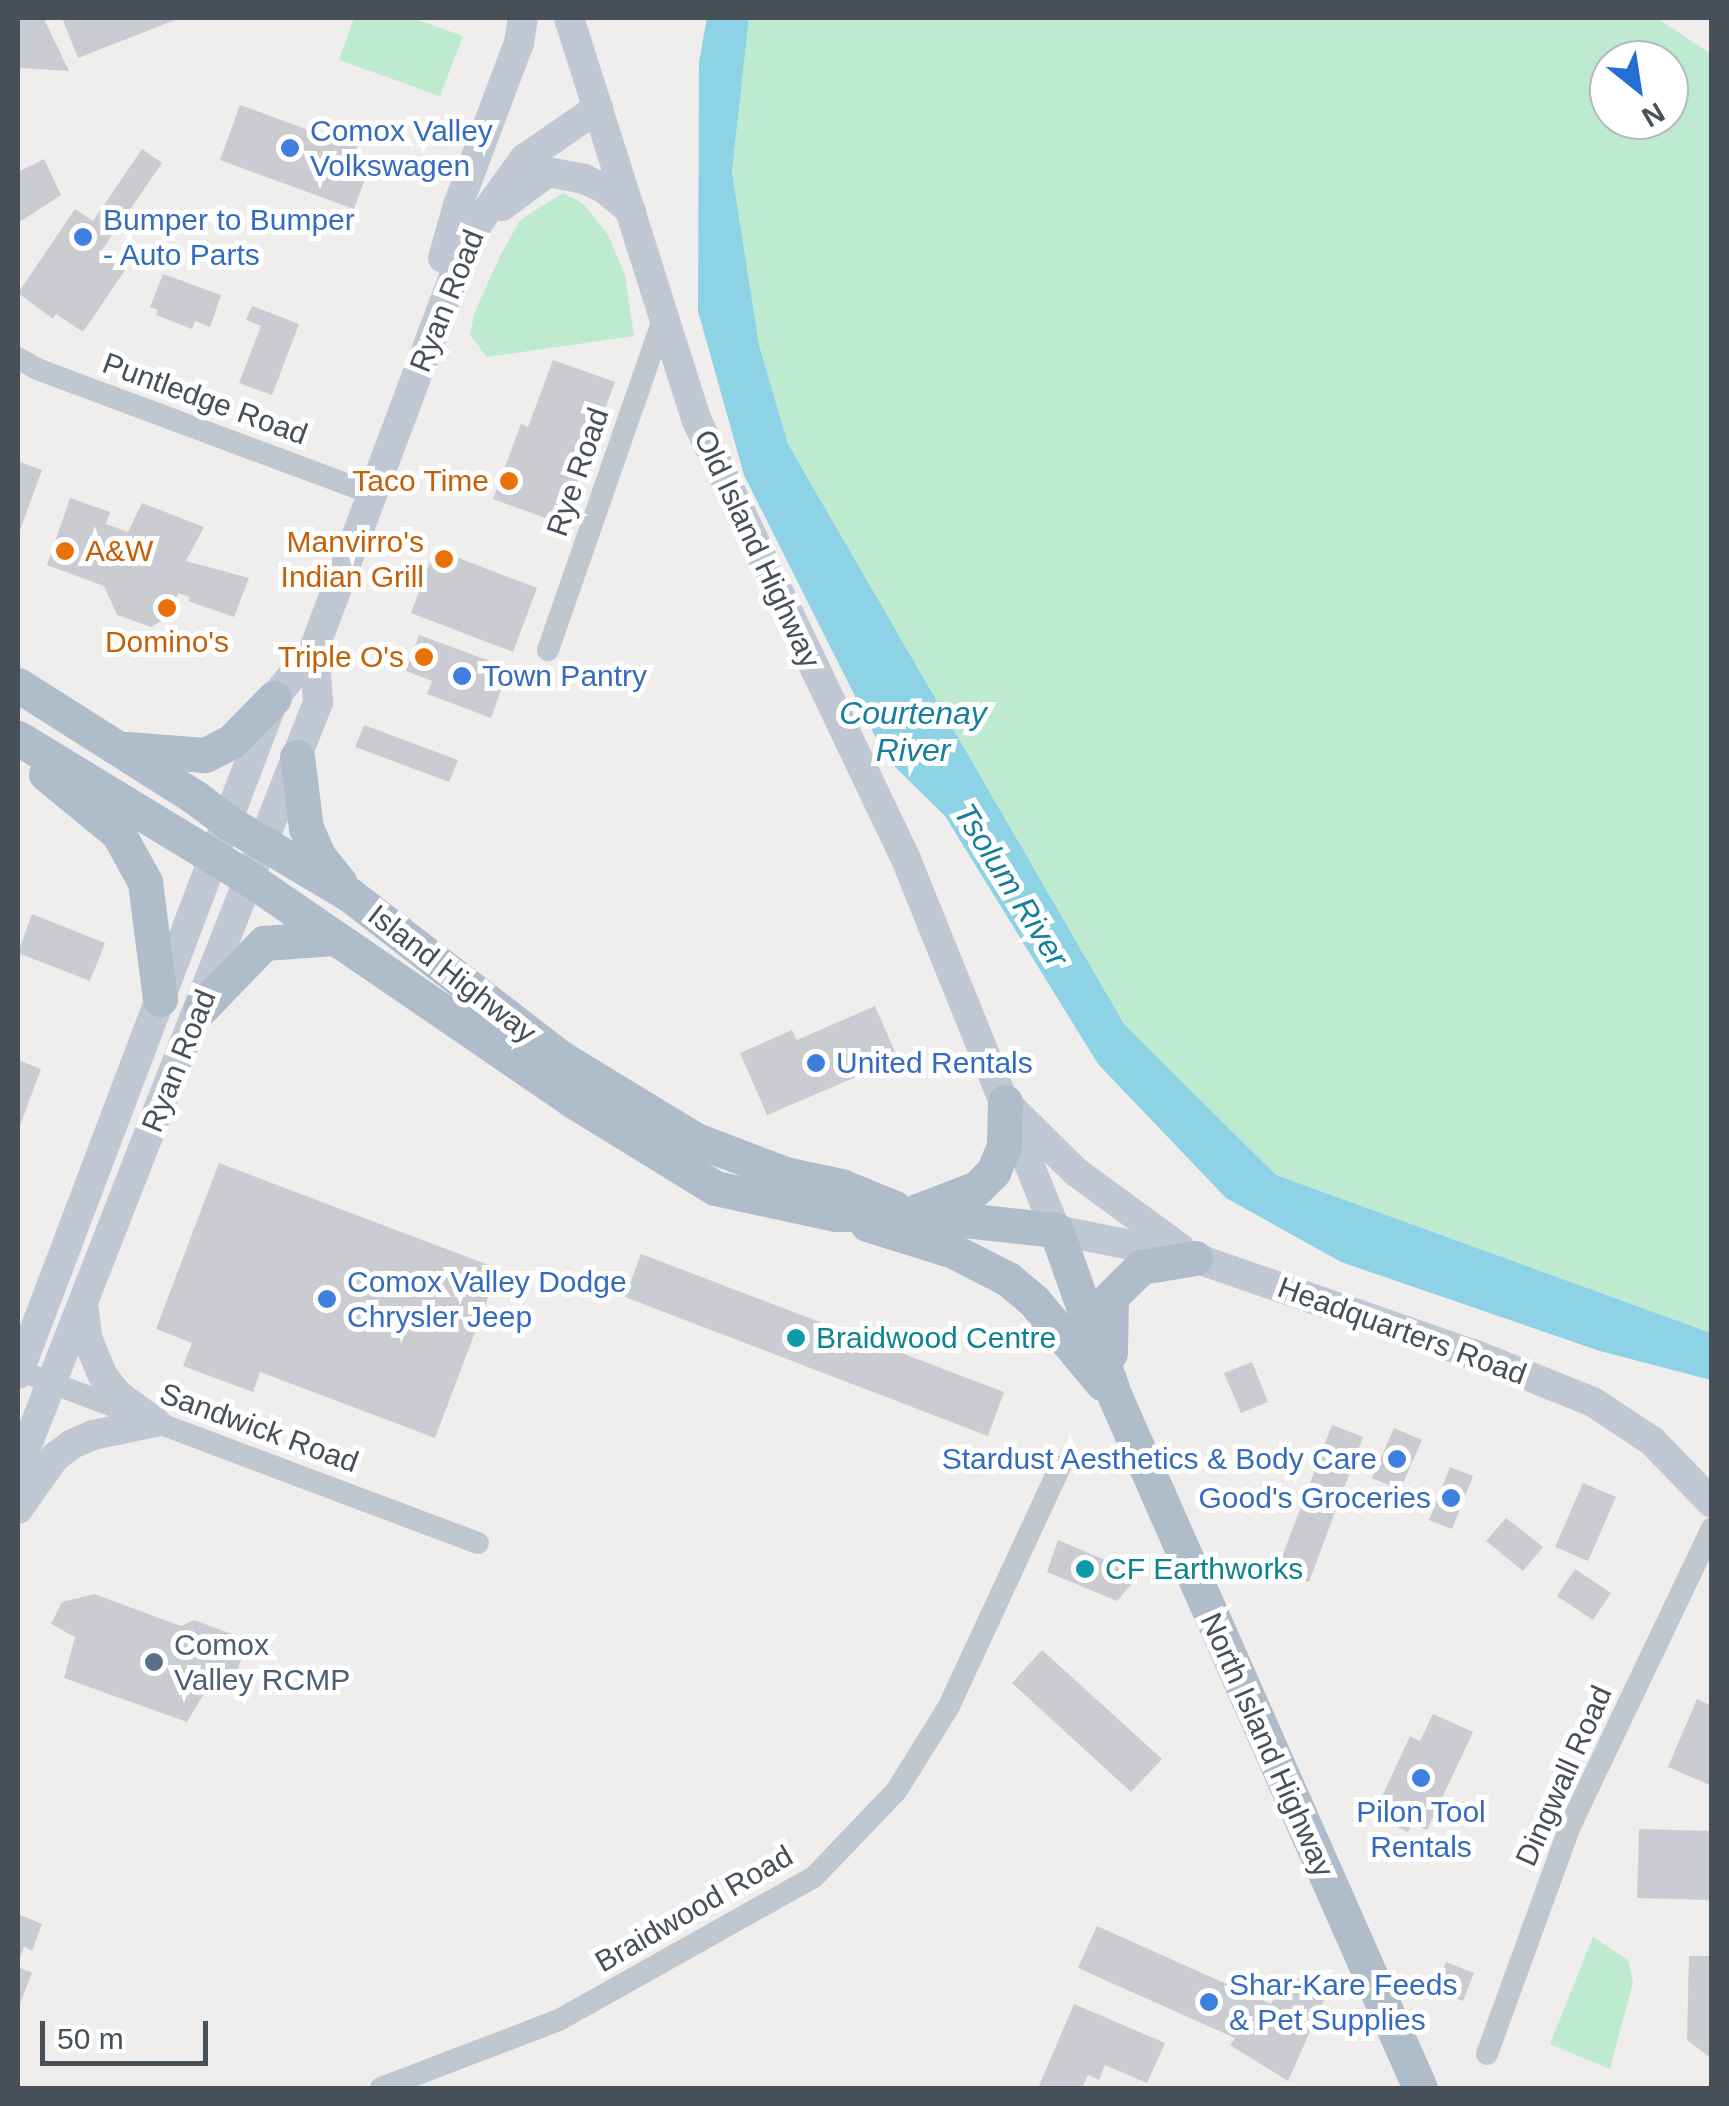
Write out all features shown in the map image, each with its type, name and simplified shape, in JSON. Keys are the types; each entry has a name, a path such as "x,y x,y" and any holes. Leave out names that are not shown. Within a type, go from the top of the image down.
{"main road":[{"path":"395,434 458,205 513,59 522,18"},
{"name":"Old Island Highway","path":"568,18 696,421 907,862 1056,1230"},
{"name":"Ryan Road","path":"18,1372 274,698 314,650 469,236 524,159 598,108"},
{"path":"469,236 515,194 548,172 605,188 632,211"},
{"name":"Ryan Road","path":"18,1468 49,1382 202,1008 248,878 318,702 314,650"},
{"name":"Island Highway","path":"18,685 226,821 350,895 561,1058 696,1140 785,1174 840,1186 910,1214"},
{"path":"113,748 205,755 232,742 274,698"},
{"path":"18,741 52,780 118,833 145,882 160,999"},
{"name":"Island Highway","path":"18,741 248,878 572,1100 716,1188 834,1214 910,1214 1056,1230"},
{"path":"297,758 306,828 319,857 350,895"},
{"path":"202,1008 264,943 334,938"},
{"path":"910,1214 976,1188 993,1172 1004,1146 1004,1102"},
{"path":"1004,1102 1091,1184 1195,1258"},
{"path":"834,1214 953,1251 1008,1279 1045,1313 1116,1399"},
{"name":"Headquarters Road","path":"1056,1230 1195,1258 1593,1402 1652,1442 1712,1503"},
{"name":"North Island Highway","path":"1056,1230 1116,1399 1420,2088"},
{"path":"1116,1399 1106,1331 1110,1296 1141,1267 1195,1258"},
{"path":"82,1300 87,1338 102,1376 118,1396 155,1422"},
{"path":"18,1509 55,1458 72,1444 155,1422"}],"street":[{"name":"Rye Road","path":"548,650 665,314"},
{"name":"Puntledge Road","path":"18,358 372,494"},
{"name":"Sandwick Road","path":"18,1372 478,1543"},
{"name":"Braidwood Road","path":"381,2088 559,2020 814,1877 897,1790 950,1706 1060,1467"},
{"name":"Dingwall Road","path":"1487,2054 1570,1826 1712,1528"}],"green space":[{"path":"354,18 412,18 463,36 440,96 339,60"},
{"path":"749,18 1657,18 1711,54 1711,1333 1276,1175 1124,1024 788,444 759,345 732,172"},
{"path":"563,193 584,204 608,235 625,275 634,336 487,357 470,335 474,314 499,258 520,220"},
{"path":"1593,1937 1628,1960 1633,1982 1610,2069 1550,2044"}],"water":[{"name":"Courtenay River","path":"707,18 749,18 732,172 759,345 788,444 1124,1024 1276,1175 1711,1333 1711,1380 1600,1351 1341,1262 1226,1198 1098,1064 945,816 886,758 744,475 698,311 699,62"}],"building":[{"path":"18,18 44,19 69,71 18,68"},
{"path":"62,18 180,18 78,58"},
{"name":"Comox Valley Volkswagen","path":"240,105 325,136 330,125 361,137 352,159 370,165 354,209 220,160"},
{"name":"Bumper to Bumper - Auto Parts","path":"142,149 162,163 100,253 125,270 83,332 56,314 53,319 18,293 75,209 93,221"},
{"path":"44,159 61,195 18,223 18,172"},
{"path":"163,274 221,295 210,327 195,321 192,329 156,315 158,310 150,307"},
{"path":"252,306 299,324 272,395 239,383 261,326 246,320"},
{"path":"553,360 615,382 562,524 493,499 521,424 528,427"},
{"path":"18,461 42,470 18,536"},
{"path":"70,498 110,512 106,524 128,532 142,503 204,527 186,561 249,578 234,617 188,601 190,597 178,593 170,616 151,627 117,615 104,586 47,565"},
{"path":"435,549 537,588 513,652 411,613"},
{"name":"Town Pantry","path":"419,635 509,668 491,718 427,694 432,681 406,671"},
{"path":"364,725 458,760 449,782 355,747"},
{"path":"32,914 105,943 90,981 18,953"},
{"name":"United Rentals","path":"875,1006 898,1059 767,1115 740,1053 792,1030 797,1040"},
{"path":"18,1060 41,1069 18,1131"},
{"name":"Comox Valley Dodge Chrysler Jeep","path":"219,1163 499,1269 435,1438 260,1372 253,1392 183,1366 192,1343 156,1329"},
{"name":"Braidwood Centre","path":"641,1254 1004,1392 988,1436 625,1297"},
{"path":"1252,1362 1268,1402 1241,1413 1224,1373"},
{"path":"1332,1425 1363,1437 1309,1582 1277,1570"},
{"name":"Stardust Aesthetics & Body Care","path":"1394,1428 1422,1440 1400,1490 1372,1478"},
{"name":"Good's Groceries","path":"1450,1467 1473,1476 1452,1529 1429,1520"},
{"path":"1583,1483 1616,1497 1588,1561 1555,1547"},
{"path":"1506,1518 1543,1547 1523,1571 1486,1541"},
{"name":"CF Earthworks","path":"1058,1540 1119,1566 1135,1580 1117,1601 1047,1572"},
{"path":"1575,1569 1611,1593 1593,1620 1557,1596"},
{"name":"Comox Valley RCMP","path":"94,1594 181,1626 194,1620 232,1634 242,1656 237,1672 219,1668 187,1722 64,1678 75,1637 51,1624 62,1602"},
{"path":"1042,1650 1162,1759 1131,1792 1012,1683"},
{"path":"1697,1699 1712,1706 1712,1786 1668,1767"},
{"name":"Pilon Tool Rentals","path":"1433,1714 1473,1732 1427,1830 1412,1823 1408,1832 1373,1816 1410,1736 1420,1741"},
{"path":"1639,1829 1712,1831 1712,1900 1637,1898"},
{"path":"18,1914 42,1924 32,1951 24,1947 18,1964"},
{"name":"Shar-Kare Feeds & Pet Supplies","path":"1097,1926 1271,2004 1285,1973 1328,1991 1288,2081 1230,2045 1235,2038 1078,1968"},
{"path":"1689,1956 1712,1956 1712,2059 1687,2040"},
{"path":"1446,1962 1474,1973 1463,2001 1435,1990"},
{"path":"18,1967 32,1973 18,2009"},
{"path":"1074,2004 1165,2043 1147,2083 1105,2065 1099,2080 1088,2075 1082,2088 1038,2088"}],"place":[{"name":"Comox Valley Volkswagen","path":"290,148"},
{"name":"Bumper to Bumper - Auto Parts","path":"83,237"},
{"name":"Taco Time","path":"509,481"},
{"name":"A&W","path":"65,551"},
{"name":"Manvirro's Indian Grill","path":"444,559"},
{"name":"Domino's","path":"167,608"},
{"name":"Triple O's","path":"424,657"},
{"name":"Town Pantry","path":"462,676"},
{"name":"United Rentals","path":"816,1063"},
{"name":"Comox Valley Dodge Chrysler Jeep","path":"327,1299"},
{"name":"Braidwood Centre","path":"796,1338"},
{"name":"Stardust Aesthetics & Body Care","path":"1397,1459"},
{"name":"Good's Groceries","path":"1451,1498"},
{"name":"CF Earthworks","path":"1085,1569"},
{"name":"Comox Valley RCMP","path":"154,1662"},
{"name":"Pilon Tool Rentals","path":"1421,1778"},
{"name":"Shar-Kare Feeds & Pet Supplies","path":"1209,2002"}],"water label":[{"name":"Tsolum River","path":"1011,885"}]}
